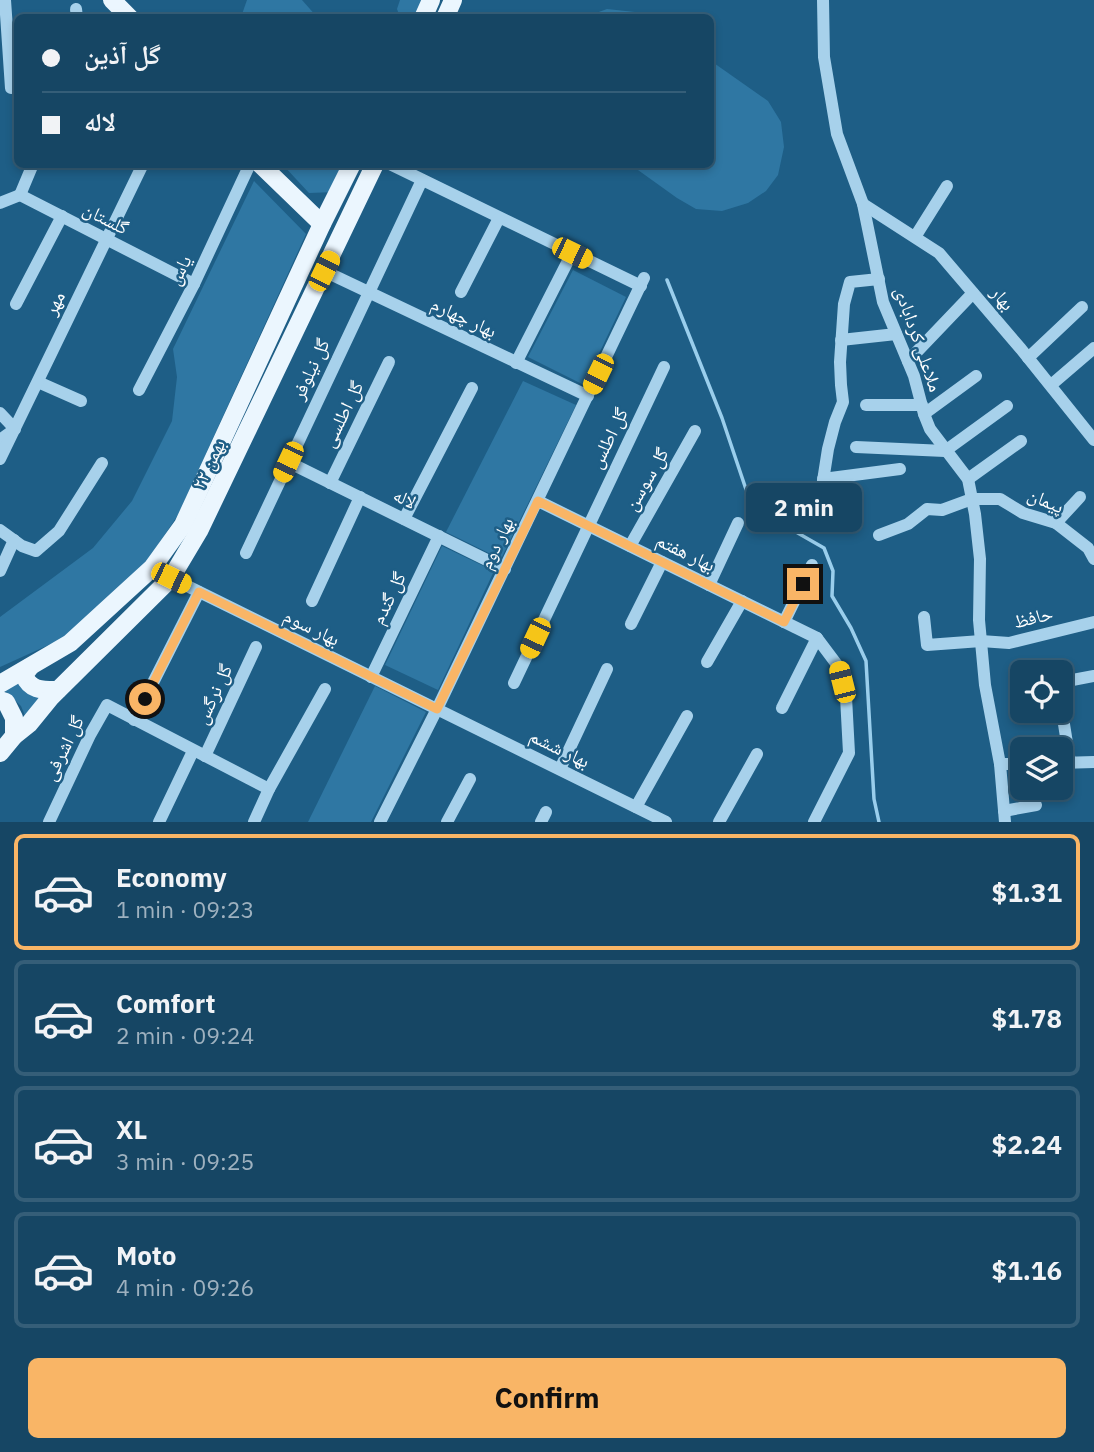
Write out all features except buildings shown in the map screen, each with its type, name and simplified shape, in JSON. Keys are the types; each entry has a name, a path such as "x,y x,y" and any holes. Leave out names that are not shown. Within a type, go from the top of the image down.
{"main road":[{"path":"112,0 126,14"},
{"path":"264,168 322,223"},
{"name":"۲۲ بهمن","path":"0,684 70,643 152,568 183,525 350,168"},
{"name":"۲۲ بهمن","path":"0,753 58,690 171,578 199,531 373,168"},
{"path":"30,667 24,676 32,687 58,690"},
{"path":"0,700 6,702 14,718 14,736"}],"street":[{"path":"5,0 10,88"},
{"name":"ملاعلی کردابادی","path":"823,0 824,57 837,134 863,204 883,302 914,376 930,429 968,480 980,559 979,620 985,685 1000,764 1004,817"},
{"path":"0,203 20,195 31,168"},
{"name":"مهر","path":"0,459 141,168"},
{"name":"یاس","path":"138,390 194,284 248,168"},
{"path":"398,168 572,253 516,363"},
{"name":"گل نیلوفر","path":"246,553 422,180"},
{"path":"915,237 947,186"},
{"name":"گلستان","path":"20,195 194,284"},
{"name":"بهار","path":"863,204 939,253 1094,440"},
{"path":"16,304 62,216"},
{"path":"461,292 499,218"},
{"name":"بهار دوم","path":"380,822 643,282 572,253"},
{"name":"بهار چهارم","path":"324,271 588,396"},
{"path":"820,500 828,449 843,402 840,373 844,304 850,282 879,279"},
{"path":"908,361 973,293"},
{"path":"1028,358 1082,307"},
{"path":"841,340 896,334"},
{"path":"1051,385 1094,348"},
{"name":"گل اطلسی","path":"330,483 389,362"},
{"name":"گل اطلس","path":"514,682 664,367"},
{"path":"866,405 923,410 976,376"},
{"path":"38,382 81,401"},
{"path":"404,519 472,388"},
{"path":"856,447 945,451 1007,406"},
{"path":"0,413 15,429 0,440"},
{"name":"گل سوسن","path":"630,546 695,431"},
{"path":"968,480 1021,441"},
{"name":"لاله","path":"288,462 505,569"},
{"path":"0,530 22,546 36,551 59,531 102,463"},
{"path":"823,479 901,469"},
{"path":"1056,523 1080,497"},
{"path":"312,601 360,498"},
{"path":"879,535 908,524 923,504 942,510 972,499"},
{"name":"پیمان","path":"972,499 1000,499 1023,513 1056,523 1088,548 1094,559"},
{"name":"بهار هفتم","path":"538,501 817,638"},
{"path":"709,585 738,523"},
{"name":"گل گندم","path":"371,677 439,536"},
{"path":"0,571 14,540"},
{"path":"631,624 662,562"},
{"path":"784,622 812,565"},
{"name":"بهار سوم","path":"171,578 437,709"},
{"path":"134,720 199,592"},
{"path":"707,662 742,601"},
{"name":"حافظ","path":"925,617 927,645 981,641 1009,643 1094,622"},
{"path":"782,708 817,638 838,666 846,697 849,753 814,822"},
{"name":"گل نرگس","path":"159,822 256,647"},
{"path":"560,769 607,669"},
{"path":"1073,680 1094,676"},
{"path":"254,822 325,689"},
{"name":"گل اشرفی","path":"49,822 107,705 270,789"},
{"name":"بهار ششم","path":"437,709 666,822"},
{"path":"636,807 687,716"},
{"path":"719,822 757,754"},
{"path":"1073,762 1094,762"},
{"path":"1000,764 1010,764"},
{"path":"447,822 470,779"},
{"path":"1004,817 1036,805"}],"shaded area":[{"path":"247,0 302,0 314,14 242,14"},
{"path":"400,0 423,0 416,14 399,14 397,9"},
{"path":"607,9 640,14 593,14"},
{"path":"714,63 768,101 781,122 784,147 778,175 766,191 748,203 722,211 696,209 635,168 714,168"},
{"path":"286,168 347,168 335,192 309,193"},
{"path":"254,181 306,234 178,515 145,564 64,638 0,667 0,617 93,548 132,501 172,421 177,377 173,349"},
{"path":"573,270 626,297 584,385 528,357"},
{"path":"523,381 576,405 501,559 446,532"},
{"path":"442,546 494,571 438,690 385,665"},
{"path":"21,676 41,697 26,718 21,706 5,691"},
{"path":"375,686 426,712 371,822 308,822"}],"waterway":[{"path":"667,280 722,418 756,519 789,528 824,548 833,571 832,596 866,661 874,799 879,822"}],"route":[{"path":"145,699 199,592 437,709 538,501 784,622 803,584"}]}
